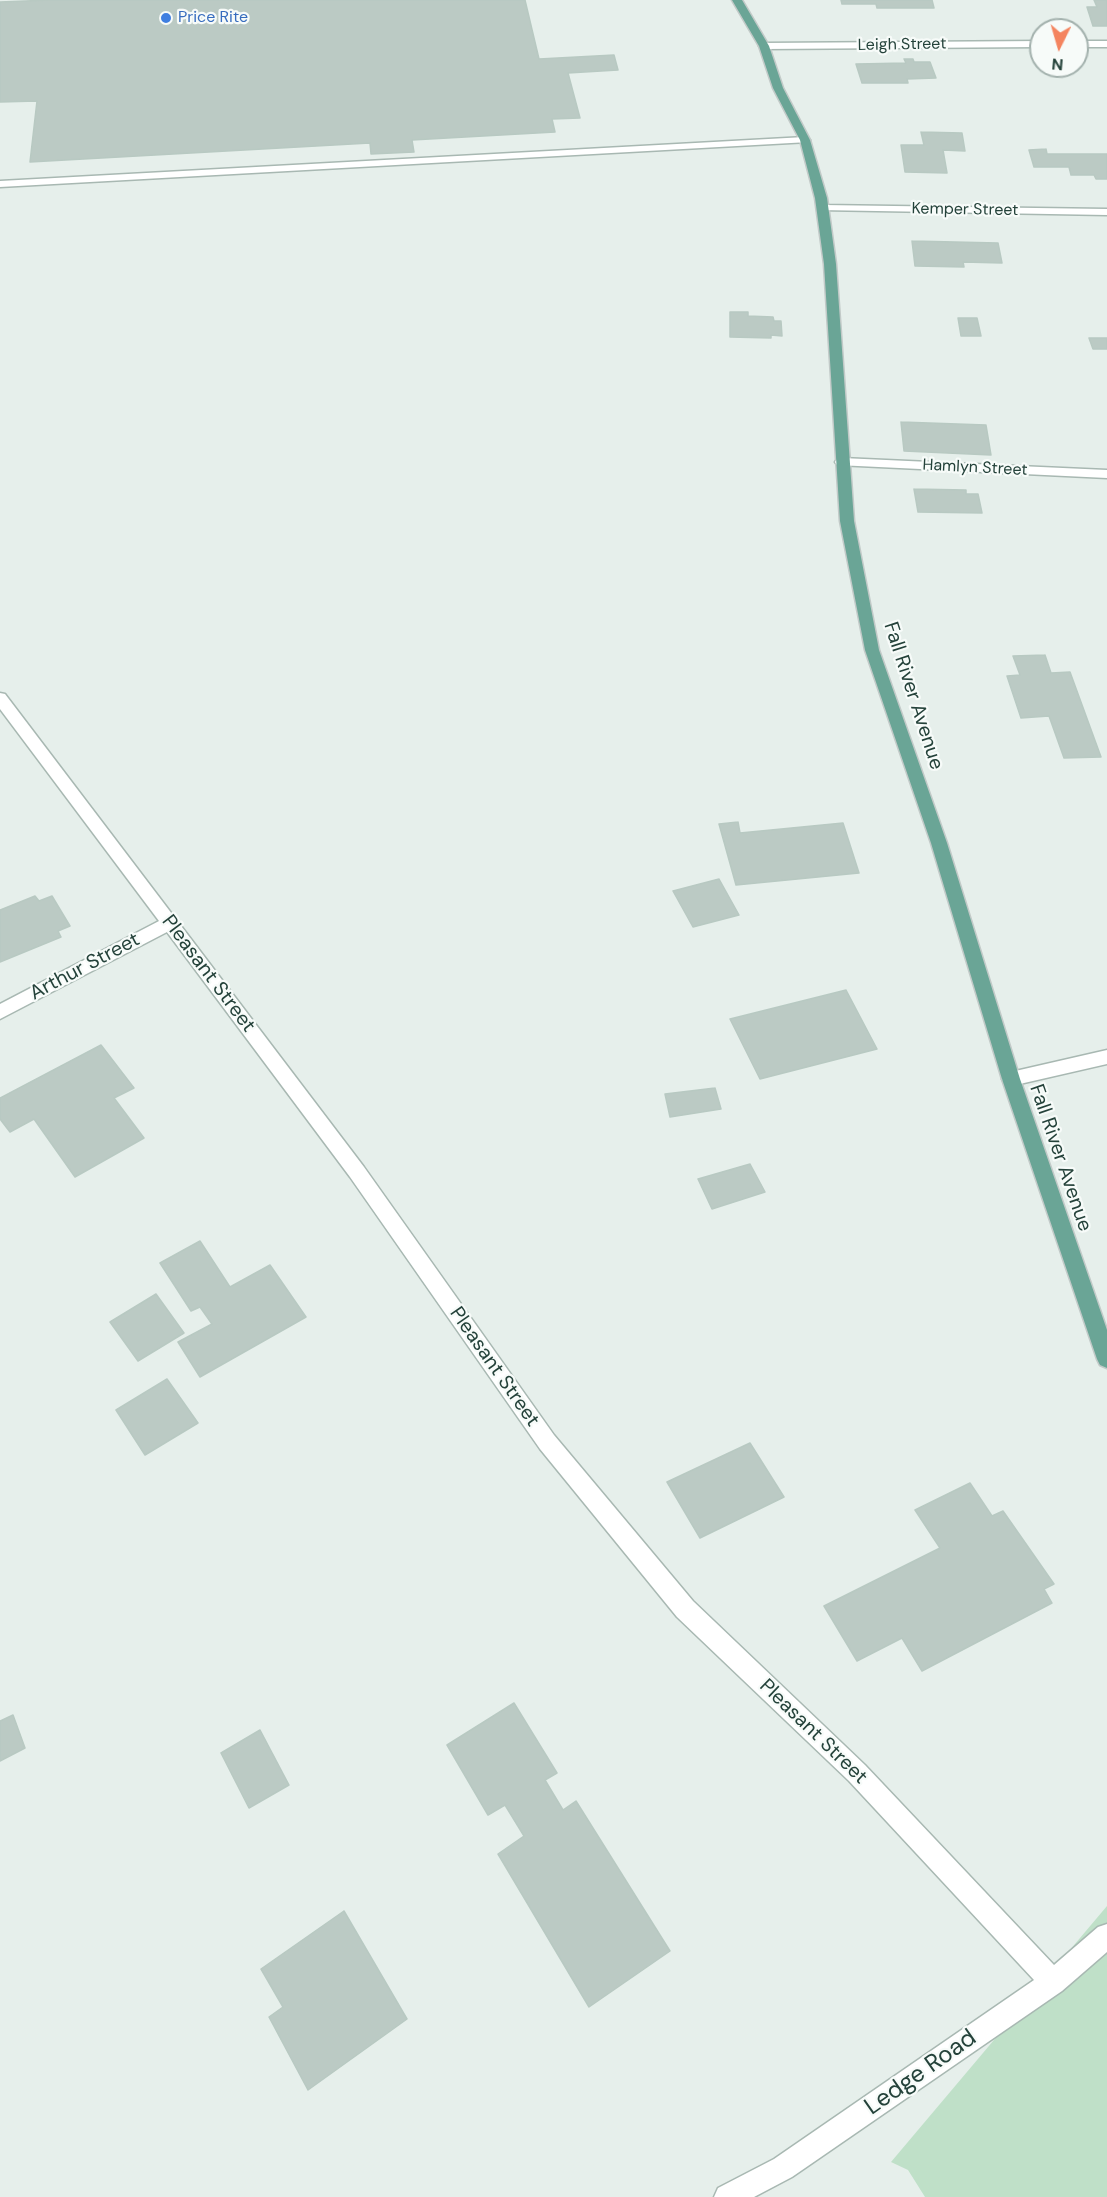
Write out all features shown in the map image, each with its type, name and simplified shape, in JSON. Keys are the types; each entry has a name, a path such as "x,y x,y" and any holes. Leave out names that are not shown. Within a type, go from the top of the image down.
{"main road":[{"name":"Fall River Avenue","path":"737,0 764,46 778,88 805,140 823,208 830,264 847,520 872,650 939,843 1011,1079 1107,1359"}],"street":[{"name":"Leigh Street","path":"764,46 1029,44"},
{"path":"1089,44 1107,44"},
{"path":"0,184 805,140"},
{"name":"Kemper Street","path":"823,208 1107,212"},
{"name":"Hamlyn Street","path":"842,462 1107,474"},
{"name":"Pleasant Street","path":"0,698 357,1172 547,1442 685,1609 857,1773 1053,1982"},
{"name":"Arthur Street","path":"0,1012 169,923"},
{"path":"1011,1079 1107,1057"},
{"name":"Ledge Road","path":"727,2197 783,2168 1053,1982 1107,1936"}],"green space":[{"path":"1107,1906 1107,2197 925,2197 908,2170 891,2162"}],"building":[{"path":"50,0 525,0 539,59 614,55 618,70 568,73 580,118 552,119 555,132 412,140 414,152 371,154 370,143 30,162 37,101 0,102 0,2"},
{"path":"841,0 932,0 934,8 877,8 876,4 842,4"},
{"path":"1094,0 1107,0 1107,26 1093,26 1087,7 1097,7"},
{"path":"904,59 913,59 914,62 930,62 936,78 907,79 908,83 862,83 856,64 906,63"},
{"path":"921,132 962,133 965,151 943,150 947,173 905,172 901,145 924,145"},
{"path":"1046,149 1047,154 1107,154 1107,179 1096,179 1094,175 1071,175 1069,167 1034,167 1029,150"},
{"path":"912,241 998,243 1002,263 963,262 964,267 915,266"},
{"path":"730,312 748,312 748,316 773,317 774,321 781,321 782,336 730,337"},
{"path":"958,318 977,318 981,336 961,336"},
{"path":"1089,338 1107,338 1107,349 1093,349"},
{"path":"901,422 986,425 991,455 904,451"},
{"path":"914,489 966,490 966,494 978,494 982,513 918,512"},
{"path":"1045,655 1051,673 1070,672 1101,757 1064,758 1049,716 1021,718 1007,676 1020,675 1013,656"},
{"path":"738,822 740,833 843,823 859,873 736,885 719,824"},
{"path":"719,879 739,915 693,927 673,891"},
{"path":"35,896 39,901 52,896 70,926 58,931 61,937 0,962 0,910"},
{"path":"846,990 877,1049 760,1079 730,1019"},
{"path":"101,1045 134,1088 114,1098 144,1138 75,1177 34,1119 10,1132 0,1119 0,1098"},
{"path":"715,1088 721,1109 670,1117 665,1094"},
{"path":"750,1164 765,1192 712,1209 698,1179"},
{"path":"200,1241 230,1287 270,1265 306,1317 200,1377 178,1342 212,1324 200,1307 191,1311 160,1263"},
{"path":"156,1294 184,1333 138,1361 110,1322"},
{"path":"167,1379 198,1423 145,1455 116,1410"},
{"path":"750,1443 784,1497 700,1538 667,1482"},
{"path":"970,1483 992,1516 1003,1511 1054,1584 1044,1589 1052,1603 922,1671 902,1638 857,1661 824,1606 940,1548 915,1510"},
{"path":"514,1703 557,1773 545,1780 563,1810 576,1801 670,1951 589,2007 498,1854 524,1836 505,1805 488,1815 447,1745"},
{"path":"13,1715 25,1748 0,1761 0,1721"},
{"path":"260,1730 289,1785 249,1808 221,1753"},
{"path":"344,1911 407,2019 308,2090 269,2017 283,2007 261,1969"}],"place":[{"name":"Price Rite","path":"166,18"}]}
